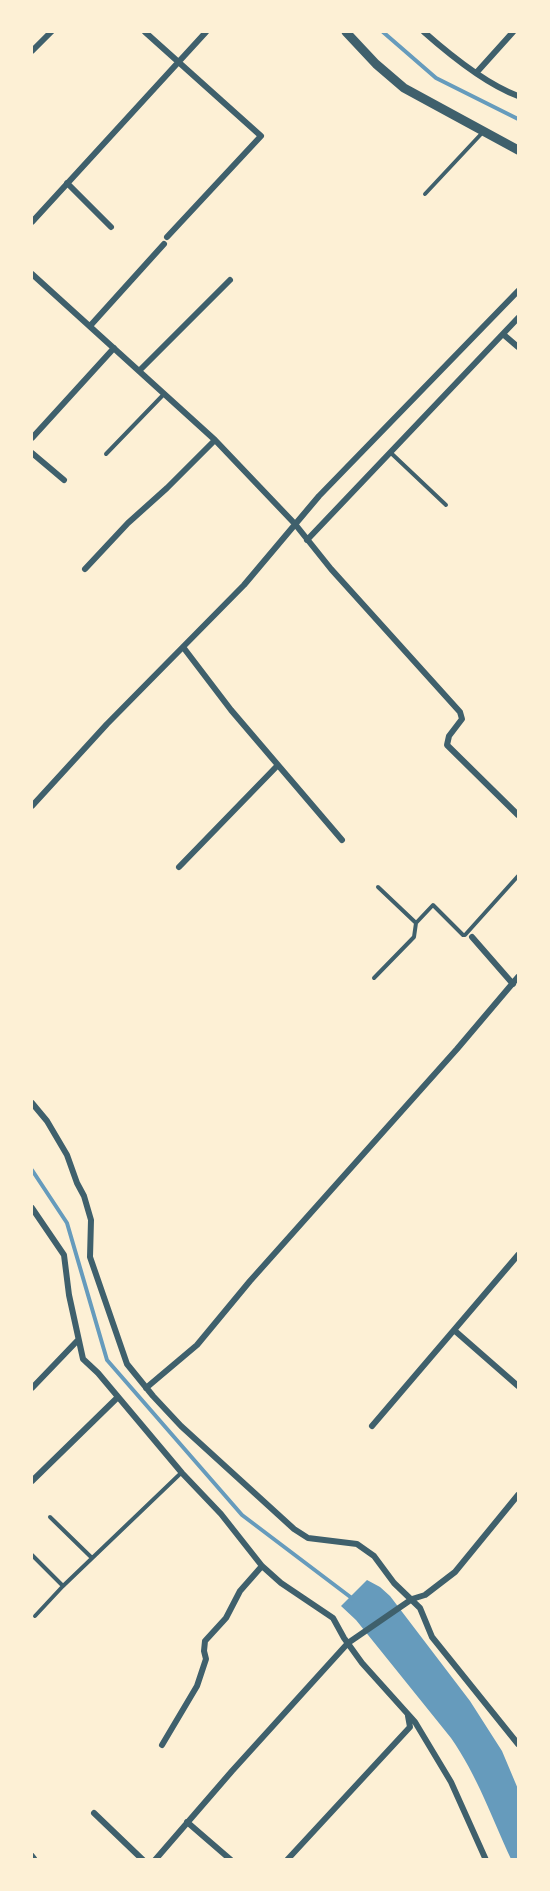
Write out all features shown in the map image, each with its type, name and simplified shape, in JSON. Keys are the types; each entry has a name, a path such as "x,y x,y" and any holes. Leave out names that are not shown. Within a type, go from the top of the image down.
{"street":[{"path":"32,51 51,32"},
{"path":"90,326 261,136 145,32"},
{"path":"32,222 206,32"},
{"path":"346,32 376,64 410,92 519,150"},
{"path":"424,32 506,92 519,96"},
{"path":"477,72 513,32"},
{"path":"67,183 111,227"},
{"path":"32,274 215,440 295,524 460,712 462,719 448,736 447,745 519,815"},
{"path":"139,371 230,280"},
{"path":"32,806 107,724 244,585 327,488 519,291"},
{"path":"307,540 519,318"},
{"path":"504,335 519,347"},
{"path":"32,438 114,348"},
{"path":"85,569 128,523 215,440"},
{"path":"32,453 64,480"},
{"path":"183,648 231,710 342,840"},
{"path":"178,867 278,765"},
{"path":"472,937 513,984"},
{"path":"146,1388 197,1345 258,1272 458,1049 519,977"},
{"path":"32,1103 47,1121 68,1155 91,1220 90,1257 127,1364 181,1426 294,1528 308,1538 357,1544 374,1556 394,1583 420,1608 432,1636 519,1744"},
{"path":"32,1208 64,1256 82,1359 98,1373 182,1473 221,1514 261,1566 281,1583 333,1618 362,1663 415,1722 452,1782 486,1860"},
{"path":"372,1426 519,1255"},
{"path":"454,1330 519,1386"},
{"path":"32,1388 78,1340"},
{"path":"32,1481 118,1396"},
{"path":"155,1860 348,1643 412,1599 425,1596 455,1572 518,1498"},
{"path":"162,1744 197,1686 206,1659 205,1641 226,1618 240,1591 261,1566"},
{"path":"287,1860 410,1727 407,1713"},
{"path":"94,1813 143,1860"},
{"path":"187,1822 231,1860"},
{"path":"32,1856 35,1860"}],"lane":[{"path":"425,194 483,131"},
{"path":"106,454 164,393"},
{"path":"391,453 446,506"},
{"path":"374,978 414,937 416,923 433,905 465,935 519,876"},
{"path":"378,887 416,923"},
{"path":"34,1616 182,1473"},
{"path":"50,1517 93,1558"},
{"path":"32,1555 63,1586"}],"water":[{"path":"367,1580 390,1596 470,1701 502,1751 518,1789 518,1859 511,1859 476,1782 451,1738 356,1620 341,1606"}],"waterway":[{"path":"383,32 436,78 518,119"},
{"path":"32,1170 67,1223 107,1360 242,1515 353,1599"}]}
